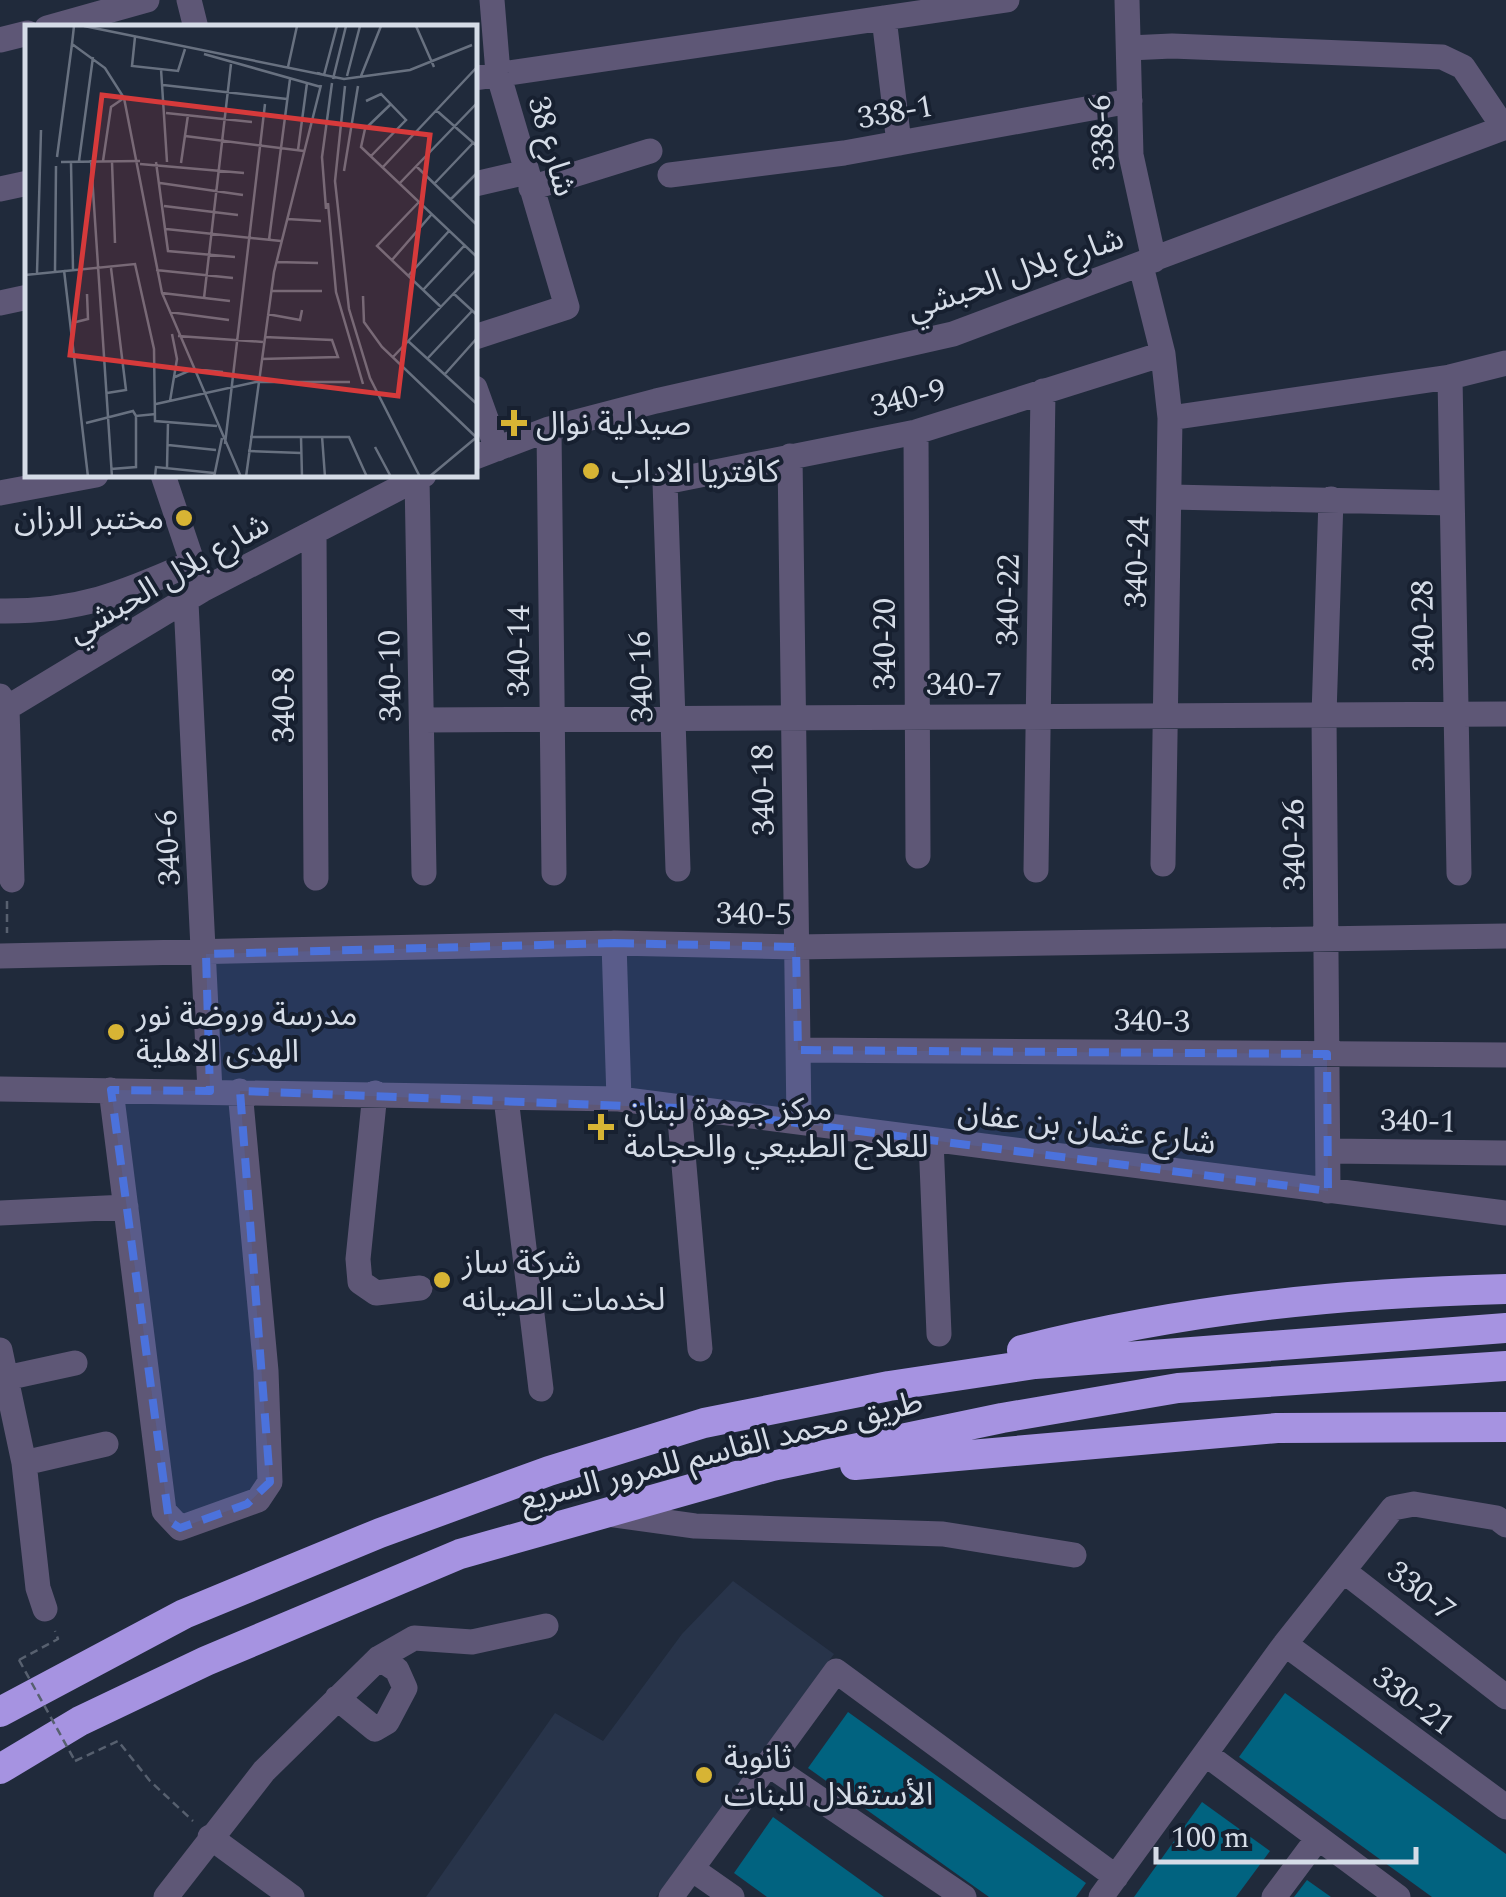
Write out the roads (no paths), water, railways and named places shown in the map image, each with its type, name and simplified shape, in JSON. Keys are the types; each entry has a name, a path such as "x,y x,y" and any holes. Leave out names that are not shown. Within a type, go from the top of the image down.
{"highway":[{"path":"889,1386 1120,1325 1306,1298 1506,1289"},
{"name":"طريق محمد القاسم للمرور السريع","path":"0,1712 184,1614 380,1533 549,1470 704,1423 889,1386 1035,1364 1506,1328"},
{"name":"طريق محمد القاسم للمرور السريع","path":"0,1769 80,1721 319,1611 460,1554 772,1466 1002,1418 1178,1388 1506,1366"},
{"path":"772,1466 866,1464 1277,1428 1506,1427"}],"street":[{"path":"81,23 147,0"},
{"path":"190,0 195,25"},
{"name":"شارع 38","path":"478,336 566,307 529,180 486,76 492,0"},
{"path":"486,76 1007,0"},
{"name":"338-6","path":"1126,0 1131,154 1147,263"},
{"path":"884,18 899,143"},
{"path":"0,40 25,34"},
{"path":"1129,48 1172,46 1442,57 1463,67 1505,128"},
{"name":"338-1","path":"670,175 899,143 1130,100"},
{"name":"شارع بلال الحبشي","path":"486,453 549,428 953,334 1505,128"},
{"path":"478,184 529,180 650,151"},
{"path":"0,189 25,184"},
{"name":"340-24","path":"1147,263 1170,418 1172,497 1163,716 1163,864"},
{"path":"0,303 25,298"},
{"name":"340-9","path":"665,482 916,432 1163,354"},
{"path":"1170,418 1450,376 1506,363"},
{"name":"340-28","path":"1450,376 1459,873"},
{"name":"340-22","path":"1036,870 1043,391"},
{"path":"478,406 486,453"},
{"name":"340-14","path":"549,428 554,873"},
{"name":"340-20","path":"916,432 918,856"},
{"name":"340-18","path":"790,456 798,1122"},
{"path":"0,493 80,478"},
{"name":"340-6","path":"164,478 192,563 210,1091"},
{"name":"شارع بلال الحبشي","path":"2,705 194,596 416,478"},
{"name":"340-10","path":"420,478 424,873"},
{"name":"340-16","path":"665,482 678,870"},
{"path":"1172,497 1452,503"},
{"name":"340-26","path":"1328,1190 1324,715 1331,500"},
{"name":"340-8","path":"314,532 316,878"},
{"path":"0,611 54,612 121,594 192,563"},
{"path":"2,705 12,880"},
{"name":"340-7","path":"422,720 1506,714"},
{"name":"340-5","path":"4,956 614,942 796,947 1506,936"},
{"path":"614,942 619,1099"},
{"name":"340-3","path":"798,1050 1506,1056"},
{"name":"شارع عثمان بن عفان","path":"0,1089 619,1099 1506,1213"},
{"path":"111,1090 164,1511 180,1528 258,1500 270,1482 268,1406 240,1091"},
{"path":"375,1093 358,1258 360,1282 376,1293 420,1288"},
{"path":"506,1098 541,1389"},
{"path":"679,1108 700,1349"},
{"path":"931,1140 939,1334"},
{"name":"340-1","path":"1329,1151 1506,1153"},
{"path":"0,1214 126,1207"},
{"path":"0,1350 5,1388 24,1463 38,1588 45,1609"},
{"path":"5,1388 75,1363"},
{"path":"24,1463 106,1444"},
{"path":"671,1897 836,1670 1108,1887 1284,1644 1394,1508 1404,1504 1497,1518 1506,1524"},
{"path":"603,1514 695,1526 943,1534 1074,1555"},
{"name":"330-7","path":"1345,1572 1506,1697"},
{"path":"166,1897 264,1771 378,1658 414,1638 472,1642 546,1626"},
{"name":"330-21","path":"1284,1644 1506,1807"},
{"path":"337,1698 375,1729 380,1728 406,1688 397,1670 378,1658"},
{"path":"1207,1754 1398,1897"},
{"path":"768,1764 964,1897"},
{"path":"210,1836 292,1897"},
{"path":"1274,1897 1318,1838"},
{"path":"692,1869 732,1897"}],"place":[{"name":"صيدلية نوال","path":"514,423"},
{"name":"كافتريا الاداب","path":"591,471"},
{"name":"مختبر الرزان","path":"184,518"},
{"name":"مدرسة وروضة نور الهدى الاهلية","path":"116,1032"},
{"name":"مركز جوهرة لبنان للعلاج الطبيعي والحجامة","path":"601,1127"},
{"name":"شركة ساز لخدمات الصيانه","path":"442,1280"},
{"name":"ثانوية الأستقلال للبنات","path":"704,1775"}]}
